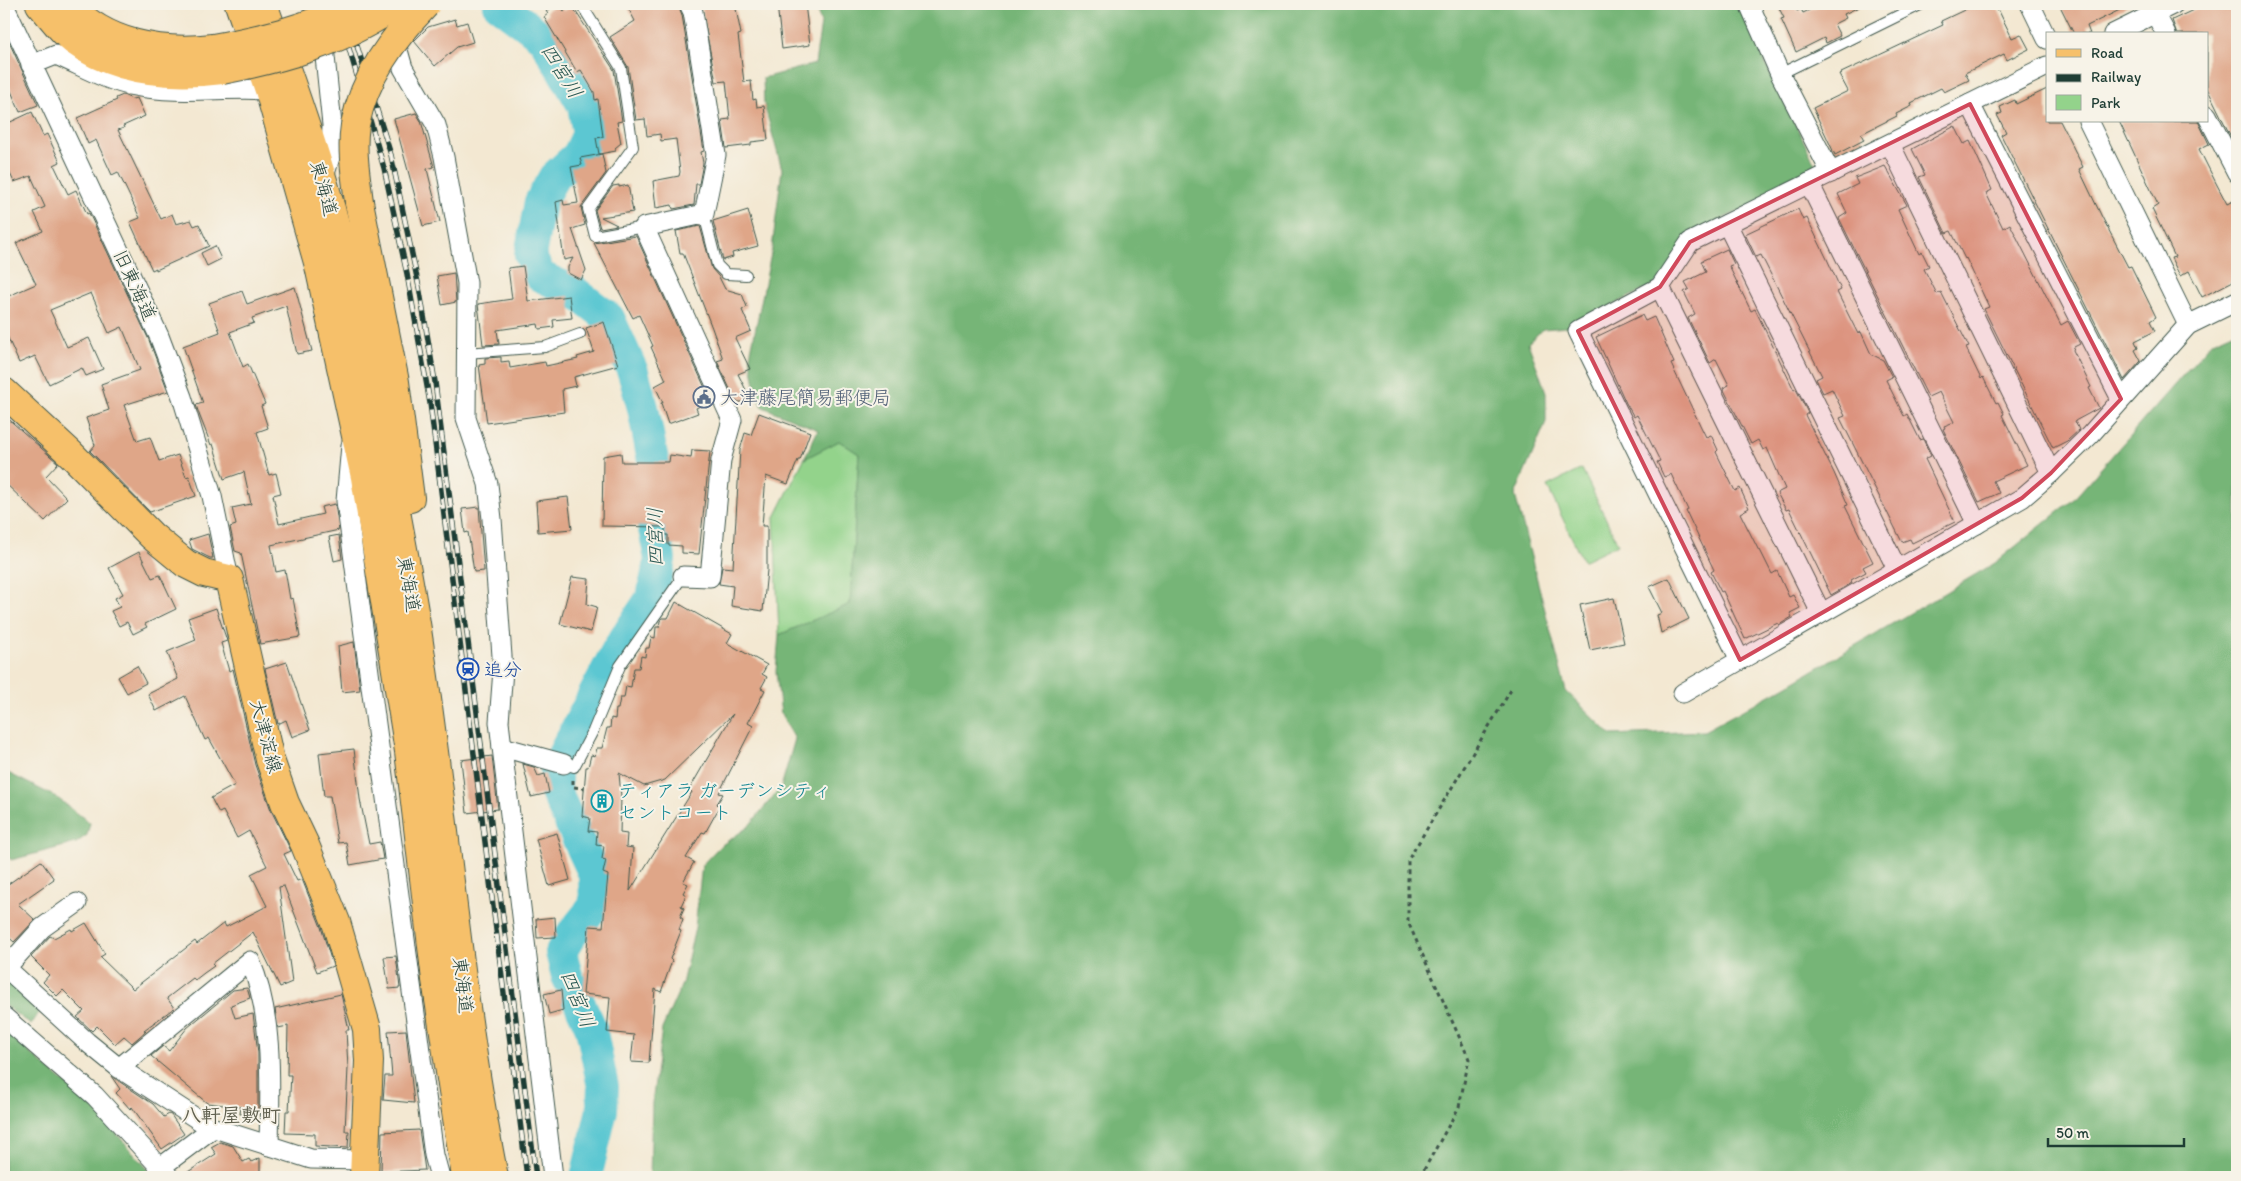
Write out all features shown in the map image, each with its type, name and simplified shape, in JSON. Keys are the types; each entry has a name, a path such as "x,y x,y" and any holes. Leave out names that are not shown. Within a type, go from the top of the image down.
{"main road":[{"path":"40,4 72,40 109,60 132,67 166,72 196,73 218,59 327,17 355,4"},
{"path":"68,4 89,23 132,43 218,59 272,60 320,45 365,24 397,4"},
{"name":"東海道","path":"238,4 269,90 319,266 354,422 387,604 409,751 436,980 466,1177"},
{"name":"東海道","path":"264,4 323,180 343,255 393,494 415,618 440,794 466,1007 482,1118 494,1177"},
{"path":"415,618 413,524 403,434 395,382 358,202 354,153 355,126 359,109 374,72 386,50 426,4"},
{"path":"4,392 72,454 152,536 186,564 204,574 229,578"},
{"name":"大津淀線","path":"229,578 270,760 285,802 336,922 367,1028 369,1061 364,1169"}],"street":[{"path":"313,4 323,37 332,126 331,154 323,180"},
{"path":"377,4 388,21 403,68 436,125 444,157 467,283 466,418 488,484 503,670 499,722 553,1177"},
{"path":"397,47 434,4"},
{"path":"683,576 710,576 721,460 732,420 644,227 704,214 716,156 694,12 689,4"},
{"path":"1749,4 1780,74 1831,173"},
{"path":"2030,4 2046,37"},
{"path":"2117,32 2174,4"},
{"name":"旧東海道","path":"4,6 159,336 182,397 212,496 229,578"},
{"path":"2155,13 2165,32"},
{"path":"31,65 56,55 98,76 134,86 186,92 239,88 269,90"},
{"path":"1740,660 1578,330 1660,287 1690,242 2046,66"},
{"path":"1970,104 2122,399"},
{"path":"2208,116 2237,173"},
{"path":"2088,122 2188,325"},
{"path":"1890,144 2051,473"},
{"path":"1809,183 1977,524"},
{"path":"1726,224 1897,569"},
{"path":"1660,287 1821,613"},
{"path":"1683,693 2022,498 2051,473 2122,399 2188,325 2237,301"},
{"path":"354,422 346,501 434,1155 440,1177"},
{"path":"502,747 558,762"},
{"path":"77,903 42,928 5,967 87,1042 119,1068 213,1128 311,1159 364,1169"},
{"path":"119,1068 250,961 257,978 271,1056 269,1146"},
{"path":"4,1017 95,1096 165,1172 213,1128"}],"lane":[{"path":"581,4 621,68 633,148 588,209 595,236 644,227"},
{"path":"1780,74 1922,4"},
{"path":"704,214 717,265 726,274 746,274"},
{"path":"466,353 545,347 580,334"},
{"path":"558,762 574,767 594,731 620,666 683,576"}],"path":[{"path":"1420,1177 1458,1107 1470,1059 1408,922 1408,860 1511,690"}],"highlighted area":[{"path":"1970,104 2121,399 2051,473 2022,498 1740,660 1578,331 1660,287 1690,242"}],"green space":[{"path":"815,4 1741,4 1766,65 1815,164 1804,181 1724,218 1654,285 1567,327 1543,329 1528,343 1546,392 1546,422 1515,495 1566,691 1611,735 1704,731 1785,687 1995,563 2074,499 2213,341 2237,330 2237,1177 650,1177 652,1103 662,1029 682,984 695,928 702,865 719,847 748,827 781,787 795,739 781,714 776,672 779,635 850,604 859,454 839,441 804,459 818,430 763,407 757,396 750,356 772,249 782,169 764,104 763,78 815,64 821,23"},
{"path":"839,441 859,454 850,605 779,635 774,519 804,459"},
{"path":"1582,469 1618,544 1583,561 1547,486"},
{"path":"4,771 56,797 90,823 87,835 76,843 11,860 4,853"},
{"path":"4,976 42,1008 31,1025 4,1005"},
{"path":"4,1031 91,1105 155,1177 4,1177"}],"building":[{"path":"558,4 564,11 572,6 614,70 622,121 617,122 621,143 615,148 616,151 599,154 596,138 603,137 598,99 595,100 594,92 581,70 577,72 544,17 548,14 546,11"},
{"path":"626,4 678,4 682,15 704,151 701,152 703,163 699,184 696,184 694,205 673,209 672,205 656,208 653,181 679,176 676,139 661,141 660,134 647,136 645,119 636,120 628,67 610,37 635,21"},
{"path":"701,4 735,4 741,34 738,35 744,82 751,81 753,100 756,99 757,107 764,106 768,140 751,142 751,145 726,148 722,120 730,119 726,81 716,82"},
{"path":"777,4 805,4 810,45 782,49"},
{"path":"1777,4 1793,4 1797,11 1801,9 1803,13 1822,4 1865,4 1844,14 1846,18 1834,24 1840,36 1826,43 1824,38 1796,52 1781,19 1784,18"},
{"path":"1977,4 1992,4 1996,10 1998,9 2012,38 2021,34 2029,49 2007,60 2004,54 1965,73 1969,80 1944,92 1941,88 1911,103 1912,106 1896,114 1897,116 1861,134 1864,140 1835,155 1813,108 1848,91 1839,74 1943,25 1941,21"},
{"path":"2059,4 2132,4 2087,26 2089,32 2073,32"},
{"path":"2206,4 2232,4 2237,15 2237,149 2208,90 2208,32 2176,32 2172,20"},
{"path":"455,19 457,25 467,22 473,42 457,47 435,66 414,41 428,27"},
{"path":"4,31 38,105 20,112 8,84 4,85"},
{"path":"2046,89 2046,122 2060,122 2083,167 2079,169 2101,215 2128,267 2131,266 2156,317 2150,321 2155,331 2135,341 2138,348 2135,350 2141,361 2124,380 2001,135 2006,132 1997,115 2002,113 2000,107 2015,100 2016,104"},
{"path":"123,95 132,99 137,98 145,116 118,130 161,219 172,214 176,224 191,220 194,226 199,224 209,246 156,270 156,268 152,270 130,222 140,218 118,172 112,175 96,140 88,144 77,118 117,100 116,98"},
{"path":"32,112 43,136 47,134 60,162 54,165 68,194 76,190 87,214 89,213 149,340 168,391 124,405 137,441 150,437 159,461 178,455 186,477 189,476 196,496 150,512 90,451 95,445 86,418 109,410 101,384 140,370 122,327 109,333 91,293 50,310 67,347 89,338 103,369 86,376 82,368 49,384 35,356 19,363 4,329 4,298 36,284 16,243 43,231 34,212 45,207 31,176 14,182 4,161 4,125"},
{"path":"416,113 421,121 434,167 427,169 440,222 423,226 394,119"},
{"path":"2119,122 2198,122 2209,144 2199,149 2216,183 2227,204 2237,199 2237,279 2202,297 2189,271 2180,276 2171,258 2175,257 2152,209 2158,205"},
{"path":"1955,126 1964,144 1970,141 1992,190 1986,193 2003,228 2010,224 2061,325 2068,321 2080,344 2074,347 2073,350 2099,408 2075,421 2079,430 2067,441 2053,448 1984,309 1989,307 1966,258 1951,231 1946,233 1919,177 1925,175 1912,149"},
{"path":"602,154 606,173 581,207 585,225 572,229 586,270 581,280 568,273 568,267 573,258 564,260 556,202 563,200 564,205 578,203 571,167 582,165 580,158"},
{"path":"1885,166 1907,205 1898,209 1919,254 1922,252 1929,266 1924,269 1937,294 1941,292 1969,347 1966,348 1981,379 1983,377 1996,403 1998,402 2004,414 2002,415 2027,465 1993,481 1999,493 1979,502 1943,429 1945,428 1944,426 1954,422 1939,392 1928,397 1839,218 1847,213 1838,194 1858,184 1855,178"},
{"path":"619,185 619,187 628,185 633,212 601,217 617,225 600,228 595,210 613,186"},
{"path":"1798,209 1803,220 1807,218 1827,259 1841,290 1837,292 1858,334 1861,332 1871,354 1883,360 1892,377 1886,380 1904,416 1907,414 1920,440 1923,439 1931,456 1925,459 1955,522 1912,543 1910,539 1902,542 1840,418 1845,416 1832,389 1823,393 1816,379 1822,376 1761,255 1756,257 1745,234"},
{"path":"748,210 758,246 732,253 733,257 723,260 713,221"},
{"path":"700,226 712,269 719,277 725,289 742,294 747,307 742,310 751,331 735,338 750,369 738,374 750,398 742,402 736,402 717,361 723,359 683,253 680,253 676,231"},
{"path":"636,236 711,401 696,408 698,413 668,424 661,403 663,403 655,386 666,380 651,347 653,346 639,315 633,318 594,243"},
{"path":"215,246 221,259 207,266 201,253"},
{"path":"1727,249 1734,264 1729,266 1751,311 1755,309 1794,390 1796,389 1808,413 1805,415 1834,473 1848,505 1845,506 1873,562 1863,567 1866,572 1851,580 1852,583 1831,595 1789,509 1786,510 1777,493 1785,489 1767,448 1763,450 1758,440 1751,444 1723,388 1729,385 1716,359 1710,363 1688,318 1695,314 1684,292 1689,289 1685,282 1706,272 1701,261"},
{"path":"523,266 528,301 569,296 572,318 553,320 554,327 539,329 538,324 497,330 499,344 483,345 478,304 512,299 508,268"},
{"path":"454,273 456,302 442,305 437,276"},
{"path":"295,287 312,351 297,354 286,306 252,318 254,323 230,332 243,367 248,364 265,404 261,406 268,428 257,432 269,475 276,473 281,493 273,495 279,524 323,514 321,507 335,504 339,530 271,545 276,572 285,570 290,599 293,598 300,637 260,644 241,553 235,551 230,527 236,525 232,508 251,504 244,472 224,479 213,444 211,445 196,405 203,403 183,346 220,332 209,303 242,291 247,304"},
{"path":"1642,315 1645,321 1654,317 1674,363 1671,364 1701,427 1706,437 1711,435 1718,450 1716,452 1735,491 1740,488 1749,508 1740,513 1759,551 1772,574 1777,571 1789,597 1793,595 1800,608 1790,613 1792,617 1779,625 1778,623 1745,639 1723,591 1721,592 1711,572 1714,570 1671,474 1664,477 1657,462 1660,461 1637,415 1634,417 1626,403 1596,337"},
{"path":"604,322 618,365 574,377 576,386 562,389 564,412 487,423 479,365 485,364 485,358 501,357 501,362 509,361 510,368 545,362 546,366 578,359 577,357 594,352 586,328"},
{"path":"759,413 810,432 800,460 798,460 788,484 766,476 762,526 767,526 767,570 763,611 731,606 733,586 719,584 722,567 733,568 740,450 745,433 751,435"},
{"path":"4,415 58,463 46,476 67,498 45,521 4,482"},
{"path":"692,450 710,451 699,554 682,553 682,546 668,545 668,535 665,535 665,527 602,526 603,456 621,453 622,462 669,462 670,455 691,458"},
{"path":"568,497 572,529 538,532 536,501"},
{"path":"479,507 484,571 474,572 468,532 465,533 462,509"},
{"path":"208,534 213,558 192,549 189,540"},
{"path":"339,535 342,559 334,561 329,537"},
{"path":"139,552 152,578 160,575 176,609 145,624 147,627 133,634 127,622 119,626 111,611 120,607 115,598 123,594 109,568"},
{"path":"572,577 589,579 587,604 597,607 591,632 560,624"},
{"path":"1669,578 1689,619 1661,633 1657,615 1662,613 1649,587"},
{"path":"1614,598 1624,643 1590,650 1580,605"},
{"name":"ティアラ ガーデンシティ セントコート","path":"676,602 732,634 727,643 767,665 762,674 767,677 761,688 765,690 748,723 753,726 719,793 723,794 717,804 720,806 705,833 702,832 686,858 694,862 683,882 688,884 683,893 686,895 681,906 684,908 680,917 683,919 679,930 681,931 670,959 672,961 661,992 655,989 649,1063 631,1062 634,1035 607,1032 610,997 583,994 589,926 603,927 608,875 603,873 606,860 602,859 604,846 596,845 597,832 588,831 590,818 582,816 586,767 588,767 591,755 595,756 597,748 602,748 607,728 610,728 611,718 615,719 616,709 618,709 620,698 624,698 626,686 631,687 634,668 639,668 641,656 645,657 646,648 649,648 651,637 655,638 656,627 659,627 662,618 668,618","holes":["733,714 689,790 692,792 630,891 633,848 626,847 627,834 620,833 621,797 619,773 644,786 665,780"]},
{"path":"216,608 227,641 221,643 229,671 233,669 255,765 271,810 291,851 284,854 297,881 302,879 321,927 333,966 317,972 284,886 279,887 292,982 280,987 253,932 212,964 214,966 195,980 193,978 167,998 174,1008 144,1030 146,1031 132,1043 124,1036 115,1044 97,1026 92,1031 77,1017 84,1011 63,990 57,996 43,982 49,975 31,957 50,936 54,938 86,923 105,954 100,957 133,989 195,941 197,944 224,923 226,927 267,906 251,874 267,866 249,831 237,838 223,811 219,813 211,798 235,785 209,738 205,740 185,696 156,711 148,694 178,679 167,652 196,640 188,618"},
{"path":"354,642 360,690 342,692 338,646"},
{"path":"287,662 310,730 292,737 286,720 278,724 265,669"},
{"path":"137,666 146,683 127,693 118,677"},
{"path":"354,749 360,799 369,844 380,842 383,859 350,865 346,842 338,843 330,796 324,796 319,753"},
{"path":"492,756 498,809 467,813 461,760"},
{"path":"523,764 534,767 538,776 545,774 549,793 531,797"},
{"path":"557,833 570,880 549,886 536,839"},
{"path":"41,861 54,879 18,904 35,920 14,942 4,933 4,887"},
{"path":"555,917 556,937 537,938 536,919"},
{"path":"396,956 400,988 389,989 384,957"},
{"path":"247,988 250,998 231,1005 235,1018 253,1014 258,1053 258,1115 240,1114 241,1107 207,1103 151,1056 163,1046 169,1051 187,1028 233,990"},
{"path":"561,990 563,1010 549,1014 544,994"},
{"path":"341,994 349,1030 346,1030 348,1068 345,1131 349,1131 348,1148 315,1146 315,1134 285,1133 286,1111 289,1111 291,1075 287,1075 288,1026 278,1028 275,1009"},
{"path":"406,1030 414,1103 383,1100 385,1076 392,1076 388,1031"},
{"path":"111,1076 153,1104 164,1117 169,1114 171,1115 184,1134 162,1149 132,1107 130,1109 116,1093 120,1089"},
{"path":"419,1130 425,1170 381,1172 382,1132"},
{"path":"220,1142 233,1146 243,1162 249,1159 251,1162 260,1158 260,1177 180,1177 216,1154 211,1147"}],"waterway":[{"name":"四宮川","path":"498,4 543,38 583,105 588,134 578,155 554,177 540,202 530,255 540,276 575,292 609,318 633,372 643,408 655,471 653,524 660,559 652,597 617,650 556,768 556,792 594,874 595,905 571,935 561,952 567,976 591,1028 603,1087 602,1110 586,1177"}],"railway":[{"path":"336,4 384,168 407,274 430,403 527,1177"},
{"path":"344,4 391,155 420,292 435,382 536,1177"}],"place":[{"name":"大津藤尾簡易郵便局","path":"704,397"},
{"name":"追分","path":"468,669"},
{"name":"ティアラ ガーデンシティ セントコート","path":"602,801"}],"district":[{"name":"八軒屋敷町","path":"231,1115"}]}
